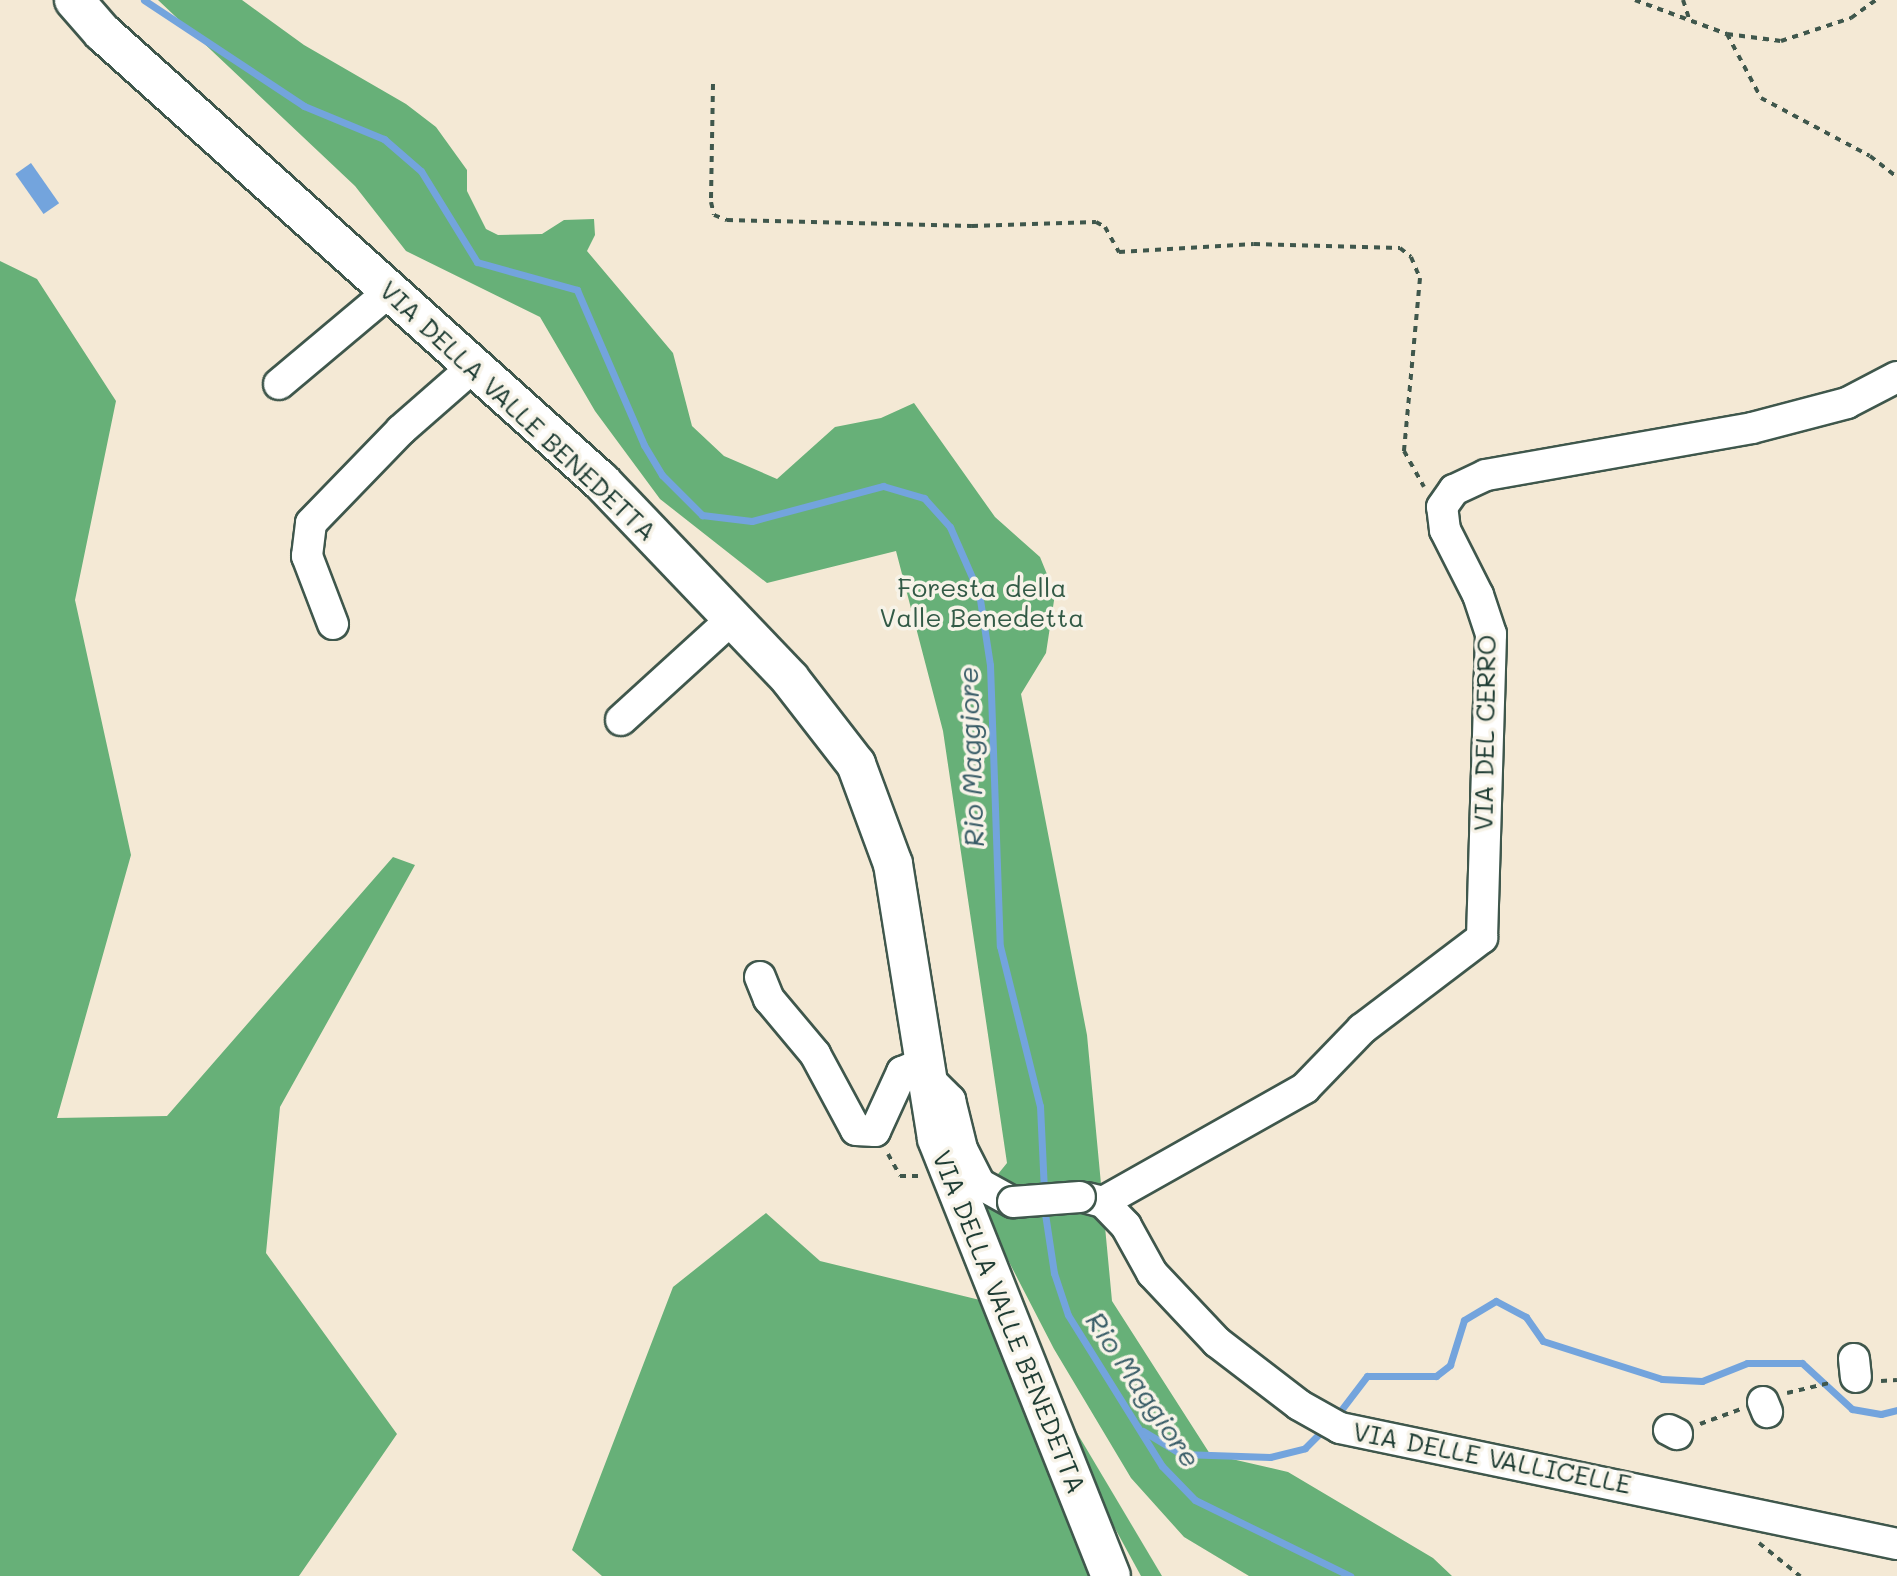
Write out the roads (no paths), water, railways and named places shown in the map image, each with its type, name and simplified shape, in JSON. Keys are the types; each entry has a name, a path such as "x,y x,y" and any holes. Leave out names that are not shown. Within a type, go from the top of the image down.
{"main road":[{"name":"VIA DELLA VALLE BENEDETTA","path":"74,0 102,32 602,482 838,736 879,816 893,864 925,1070 947,1171 1111,1576"}],"street":[{"path":"279,384 390,291"},
{"path":"333,624 307,556 311,523 401,430 473,367"},
{"name":"VIA DEL CERRO","path":"1103,1202 1305,1088 1362,1029 1482,938 1491,634 1478,595 1445,530 1442,507 1454,490 1486,475 1752,428 1847,403 1897,377"},
{"path":"621,720 732,619"},
{"path":"764,988 815,1054 856,1130 875,1131 902,1072 925,1070 950,1100 962,1149 980,1184 1013,1202 1049,1199 1103,1202"},
{"name":"VIA DELLE VALLICELLE","path":"1103,1202 1126,1226 1152,1273 1206,1332 1299,1405 1340,1428 1897,1544"}],"water":[{"path":"31,163 59,203 44,214 15,174"}],"waterway":[{"name":"Rio Maggiore","path":"144,0 304,106 384,139 421,171 477,262 577,290 644,445 662,475 702,515 752,521 883,486 924,498 950,527 979,593 990,665 1000,946 1040,1106 1044,1191"},
{"name":"Rio Maggiore","path":"1044,1207 1054,1273 1068,1315 1162,1466 1195,1500 1350,1576"},
{"path":"1335,1418 1367,1376 1436,1376 1450,1365 1464,1320 1496,1301 1526,1317 1543,1341 1662,1379 1702,1381 1747,1363 1802,1363 1852,1409 1881,1414 1897,1410"},
{"path":"1143,1431 1181,1454 1270,1457 1305,1448 1326,1427"}],"park label":[{"name":"Foresta della Valle Benedetta","path":"982,603"}]}
